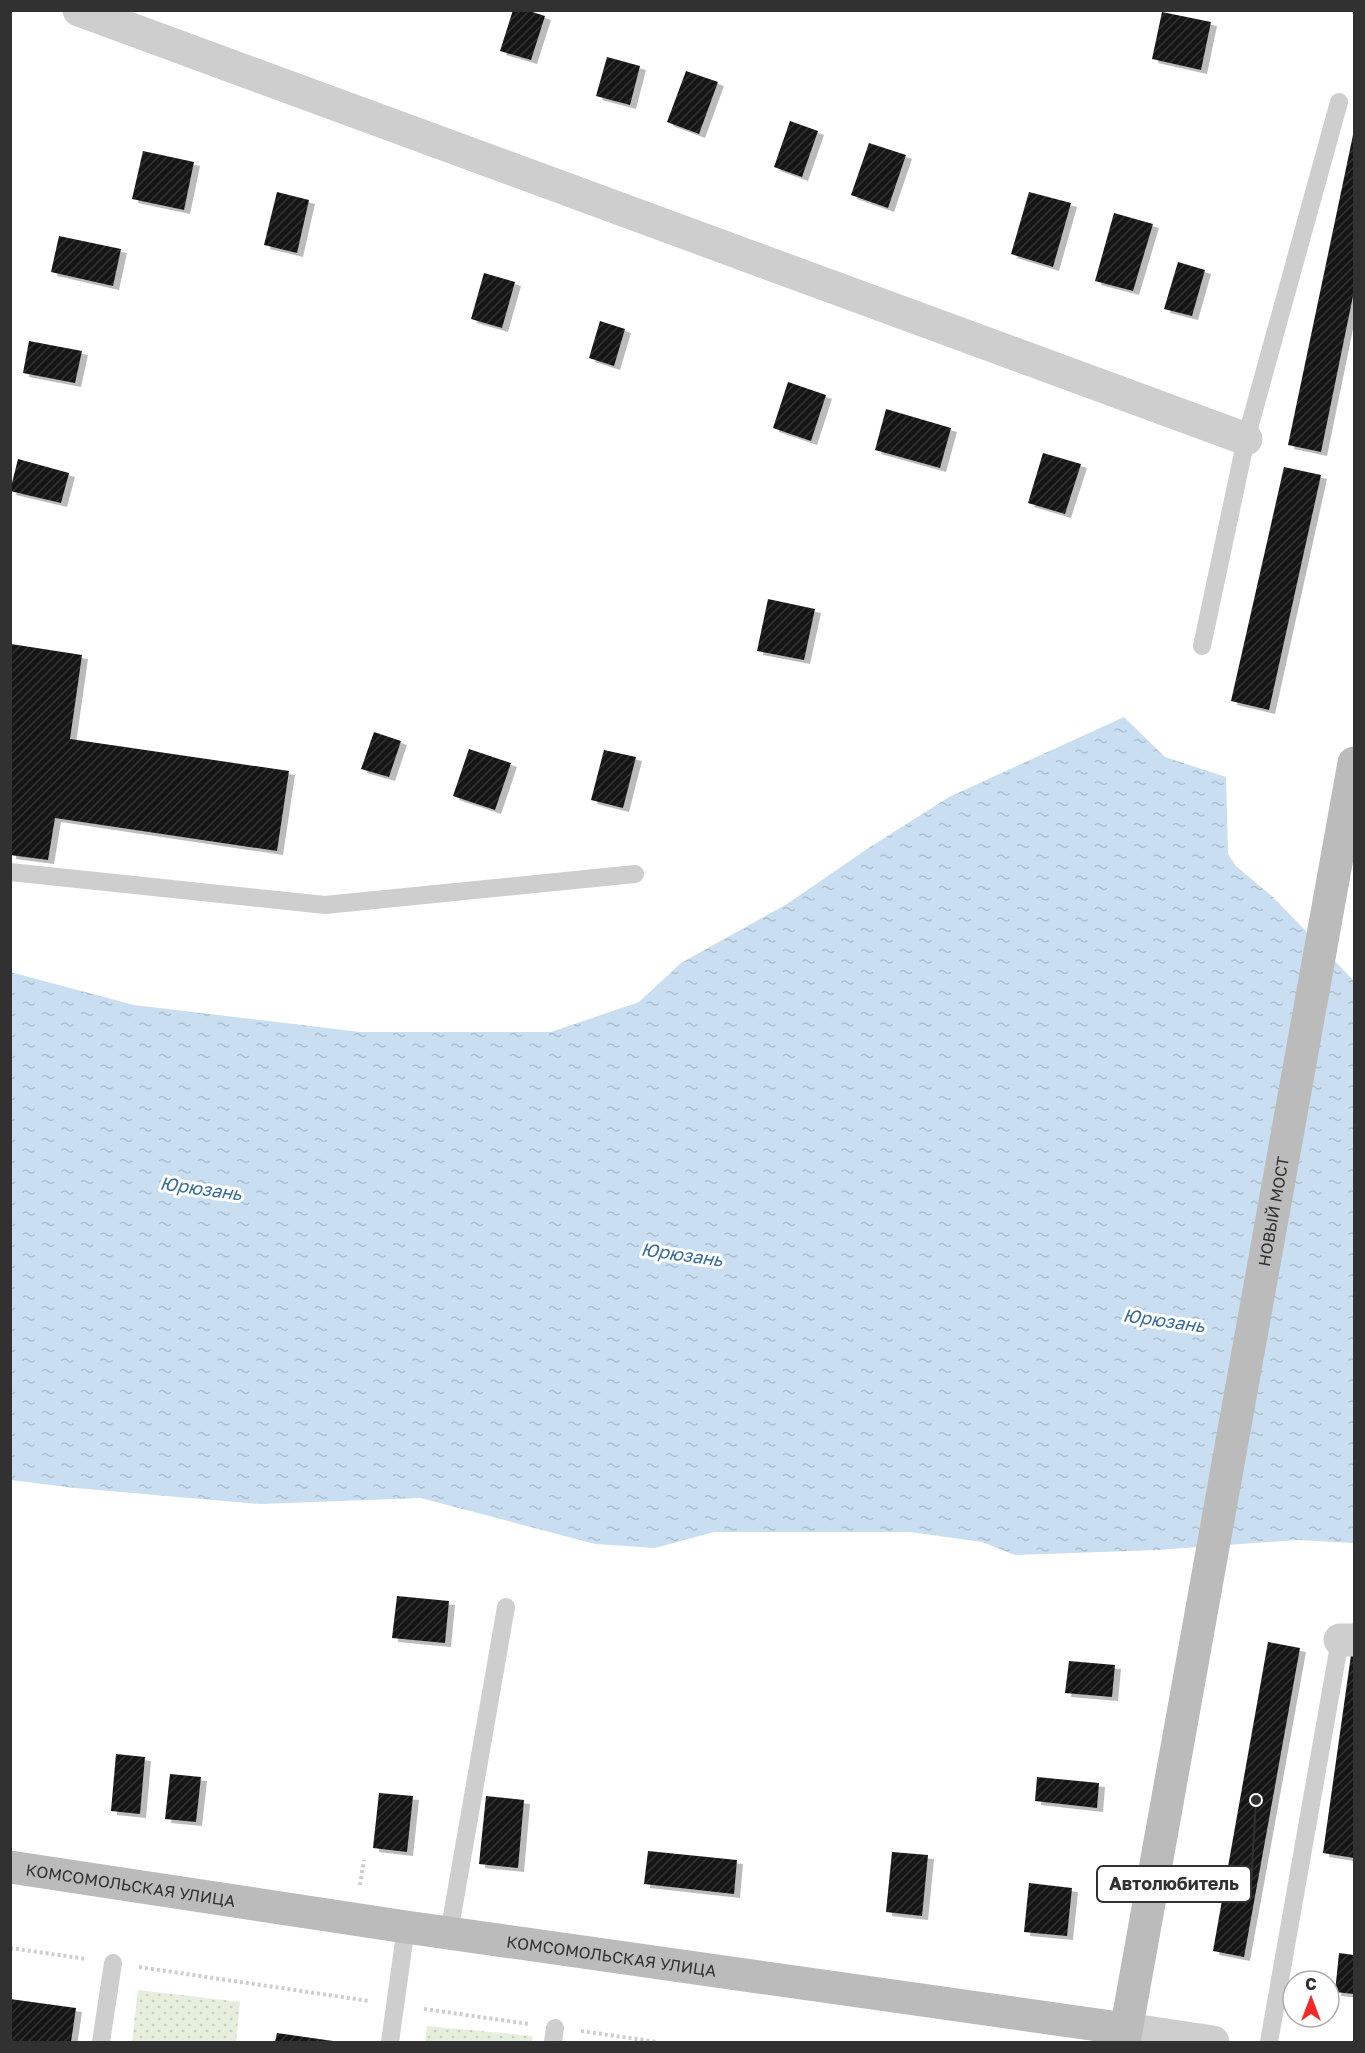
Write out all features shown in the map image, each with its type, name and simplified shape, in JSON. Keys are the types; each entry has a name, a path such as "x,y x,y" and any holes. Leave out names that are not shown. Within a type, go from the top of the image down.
{"main road":[{"name":"НОВЫЙ МОСТ","path":"1125,2036 1354,763"},
{"name":"КОМСОМОЛЬСКАЯ УЛИЦА","path":"10,1867 1125,2036"}],"street":[{"path":"79,10 1246,439"},
{"name":"КОМСОМОЛЬСКАЯ УЛИЦА","path":"1125,2036 1213,2043"}],"lane":[{"path":"1202,646 1246,439 1339,102"},
{"path":"10,872 325,905 635,874"},
{"path":"449,1933 506,1607"},
{"path":"1269,2043 1347,1640"},
{"path":"390,2043 406,1927"},
{"path":"101,2043 113,1963"}],"path":[{"path":"10,1948 396,2005 554,2035 657,2043"}],"green space":[{"path":"138,1990 240,2002 236,2042 132,2041"},
{"path":"427,2026 533,2036 532,2042 425,2042"}],"water":[{"name":"Юрюзань","path":"1124,717 1165,757 1226,777 1228,854 1236,866 1273,897 1354,981 1354,1543 1298,1540 1157,1550 1015,1555 982,1542 910,1532 714,1532 655,1548 595,1544 421,1498 260,1504 75,1488 11,1480 10,972 134,1005 360,1032 551,1032 639,1002 681,963 787,904 867,849 949,797"}],"building":[{"path":"513,10 526,10 545,16 531,60 500,51"},
{"path":"1162,12 1211,22 1201,70 1152,59"},
{"path":"607,57 640,66 630,105 596,96"},
{"path":"686,71 718,82 699,134 667,122"},
{"path":"790,121 818,131 802,177 774,167"},
{"path":"1353,135 1354,291 1321,452 1288,445"},
{"path":"869,143 906,155 888,208 851,195"},
{"path":"143,151 194,162 184,210 132,199"},
{"path":"277,192 309,200 297,253 264,245"},
{"path":"1029,192 1071,203 1053,267 1011,254"},
{"path":"1114,213 1153,224 1133,291 1095,281"},
{"path":"59,236 121,249 113,286 51,272"},
{"path":"1178,262 1205,270 1192,316 1164,309"},
{"path":"484,273 515,282 502,328 471,319"},
{"path":"600,321 625,329 614,366 589,358"},
{"path":"29,341 82,351 75,383 23,373"},
{"path":"788,382 826,395 811,441 773,428"},
{"path":"886,409 951,428 940,468 875,450"},
{"path":"1043,453 1081,464 1065,514 1028,503"},
{"path":"18,459 69,473 61,503 10,491"},
{"path":"1284,467 1321,475 1269,710 1231,701"},
{"path":"768,599 815,609 804,660 757,651"},
{"path":"11,644 82,655 70,739 289,771 277,851 55,818 48,860 10,855"},
{"path":"374,732 401,741 389,777 361,769"},
{"path":"469,749 511,763 495,810 453,796"},
{"path":"604,750 636,757 623,808 591,800"},
{"path":"397,1596 449,1601 445,1643 392,1638"},
{"path":"1268,1642 1300,1648 1244,1957 1213,1951"},
{"path":"1352,1648 1354,1648 1354,1858 1323,1853"},
{"path":"1069,1661 1115,1665 1112,1697 1065,1693"},
{"path":"116,1754 145,1757 140,1814 111,1811"},
{"path":"170,1774 201,1777 196,1822 165,1819"},
{"path":"1037,1777 1099,1783 1097,1808 1035,1801"},
{"path":"379,1793 413,1796 407,1852 373,1848"},
{"path":"486,1796 524,1800 518,1868 479,1864"},
{"path":"648,1851 737,1860 734,1894 644,1884"},
{"path":"892,1852 928,1855 922,1916 886,1912"},
{"path":"1029,1883 1072,1888 1067,1936 1024,1932"},
{"path":"1339,1953 1354,1955 1354,1994 1341,1993 1341,1969 1337,1969"},
{"path":"10,1999 76,2008 71,2042 10,2042"},
{"path":"277,2033 333,2041 333,2042 275,2042"}],"place":[{"name":"Автолюбитель","path":"1256,1800"}]}
